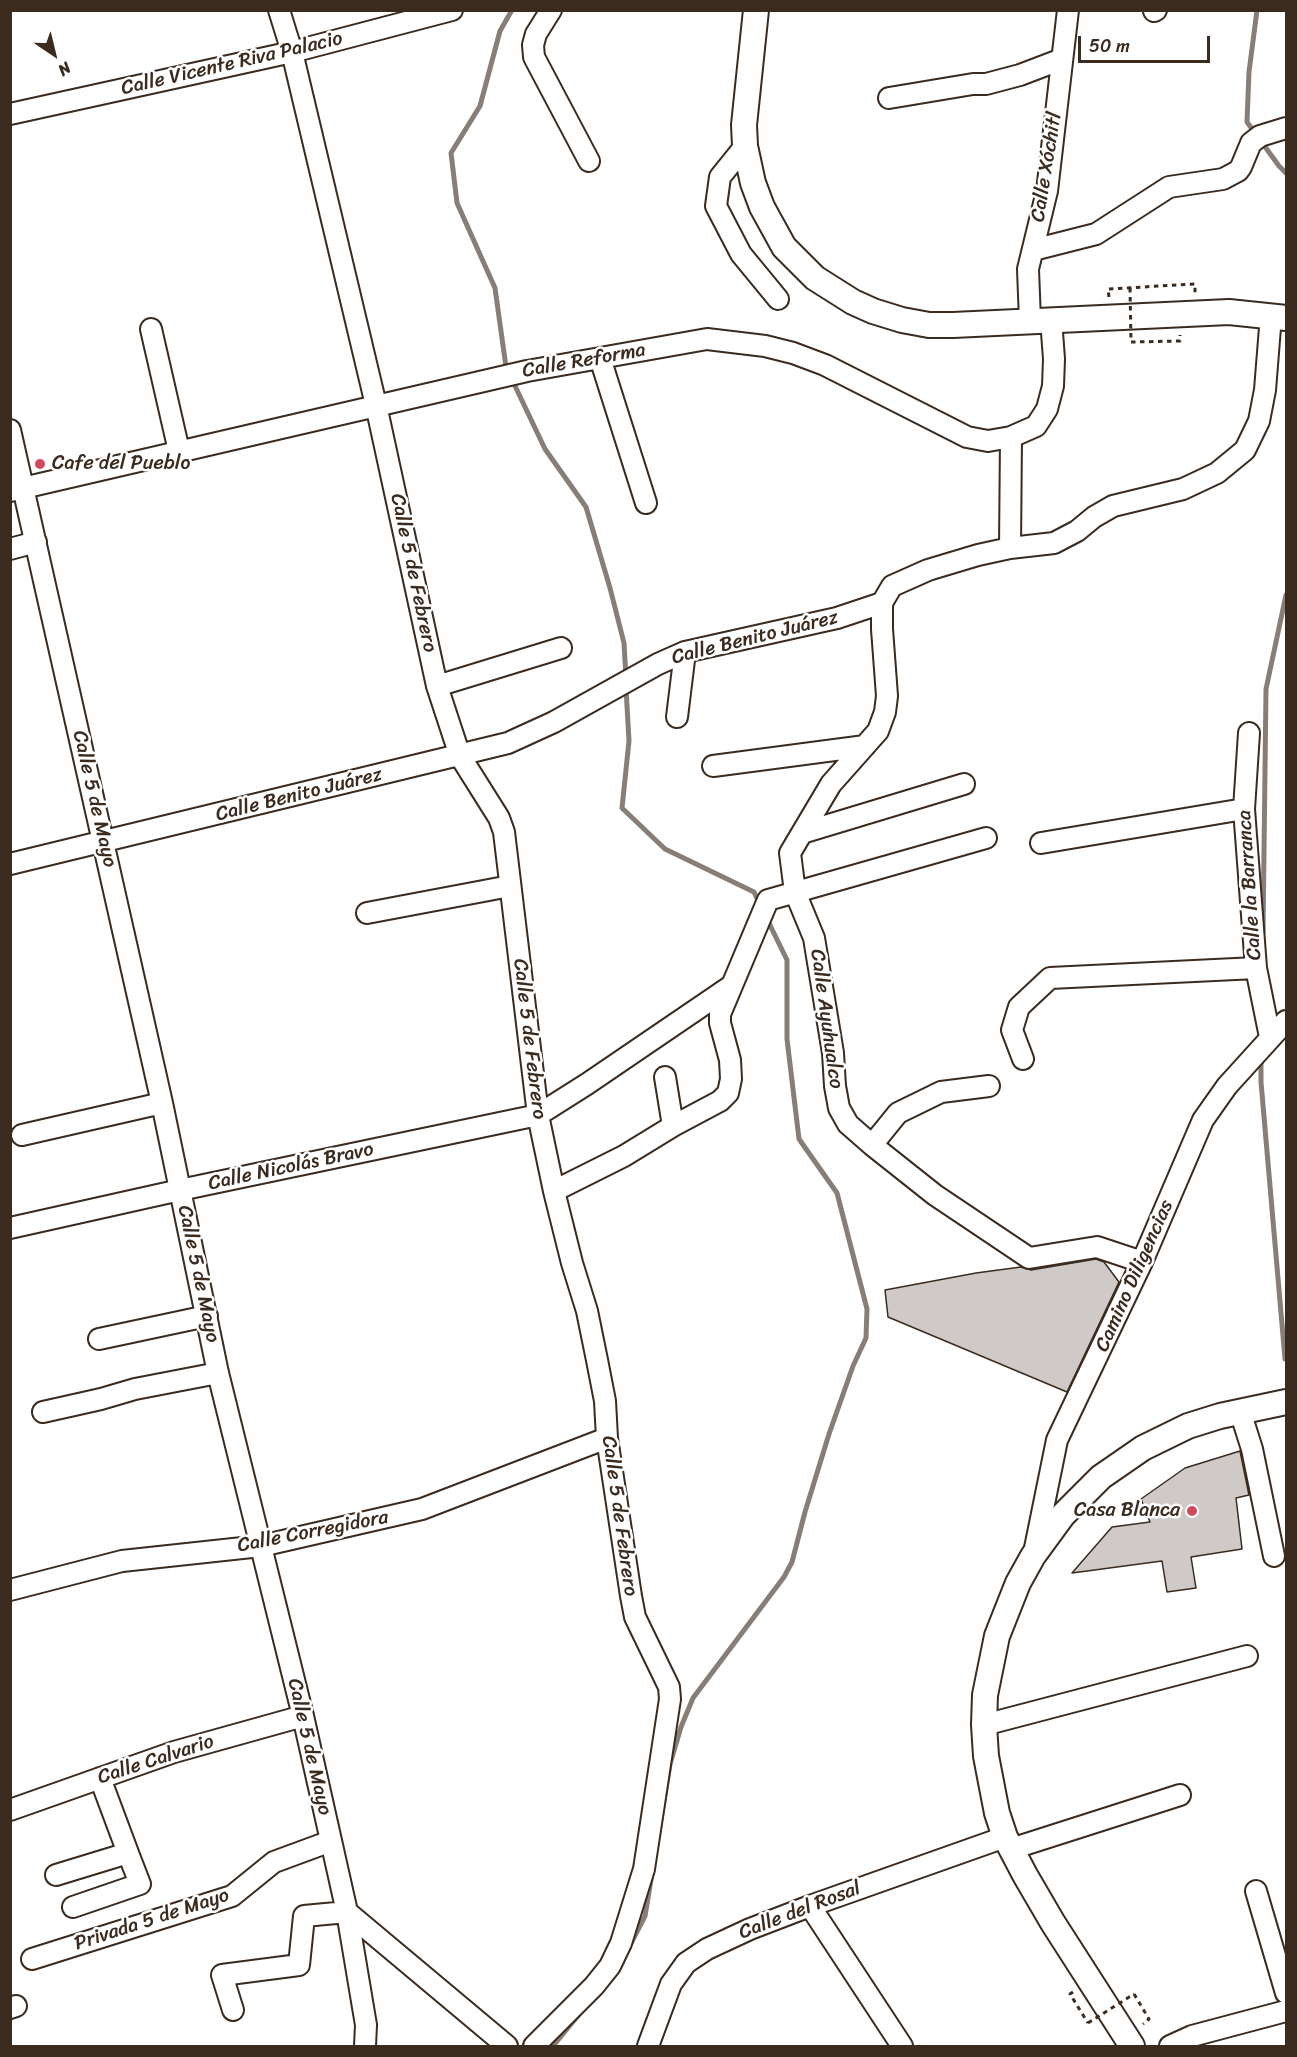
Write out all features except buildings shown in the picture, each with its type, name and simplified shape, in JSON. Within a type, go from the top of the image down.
[{"type":"main road","points":[[756,10],[744,125],[745,146],[753,183],[773,230],[784,247],[814,278],[832,290],[873,311],[929,325],[973,325],[1229,312],[1279,317]]},
{"type":"main road","points":[[1132,2046],[1053,1923],[1008,1843],[991,1789],[984,1725],[985,1695],[998,1636],[1018,1583],[1033,1556],[1047,1535],[1083,1493],[1125,1459],[1167,1435],[1188,1426],[1240,1411],[1287,1402]]},
{"type":"street","name":"Calle 5 de Febrero","points":[[279,10],[292,52],[376,405],[437,686],[460,756],[499,818],[504,832],[538,1115],[554,1191],[587,1311],[605,1401],[607,1438],[633,1606],[669,1687],[670,1699],[644,1869],[621,1943],[610,1966],[594,1986],[534,2046]]},
{"type":"street","name":"Calle Vicente Riva Palacio","points":[[10,114],[292,52],[452,10]]},
{"type":"street","points":[[551,10],[536,34],[533,45],[534,57],[589,161]]},
{"type":"street","name":"Calle Xóchitl","points":[[1040,320],[1028,269],[1047,191],[1066,11]]},
{"type":"street","points":[[889,98],[965,85],[992,83],[1020,75],[1062,58]]},
{"type":"street","points":[[1033,250],[1096,234],[1169,187],[1223,179],[1238,171],[1255,140],[1287,128]]},
{"type":"street","points":[[745,146],[720,177],[716,206],[741,254],[778,299]]},
{"type":"street","name":"Calle Benito Juárez","points":[[10,864],[508,743],[554,722],[613,688],[685,652],[837,618],[882,603],[892,586],[928,570],[1010,548],[1054,543],[1077,531],[1094,517],[1113,506],[1183,489],[1217,473],[1245,450],[1259,421],[1279,317]]},
{"type":"street","name":"Calle Reforma","points":[[17,489],[527,371],[707,339],[765,346],[794,353],[825,365],[967,437],[988,441],[1011,437],[1036,426],[1047,409],[1053,386],[1054,358],[1040,320]]},
{"type":"street","points":[[151,329],[179,451]]},
{"type":"street","points":[[600,358],[646,504]]},
{"type":"street","name":"Calle 5 de Mayo","points":[[10,430],[17,489],[36,542],[162,1103],[218,1373],[303,1716],[347,1912],[366,2025],[365,2046]]},
{"type":"street","points":[[1010,548],[1011,437]]},
{"type":"street","points":[[10,549],[36,542]]},
{"type":"street","name":"Calle Ayuhualco","points":[[882,603],[887,696],[885,712],[878,731],[831,784],[790,853],[795,892],[814,938],[833,1053],[839,1108],[848,1124],[935,1195],[1029,1258],[1097,1247],[1142,1262]]},
{"type":"street","points":[[437,686],[561,648]]},
{"type":"street","points":[[677,717],[685,652]]},
{"type":"street","name":"Calle la Barranca","points":[[1250,733],[1244,808],[1256,970],[1270,1033]]},
{"type":"street","points":[[713,766],[865,746]]},
{"type":"street","points":[[802,833],[964,784]]},
{"type":"street","points":[[1041,843],[1244,808]]},
{"type":"street","points":[[554,1191],[624,1156],[720,1101],[728,1093],[732,1079],[720,1014],[768,900],[986,838]]},
{"type":"street","points":[[367,913],[510,886]]},
{"type":"street","points":[[1023,1059],[1012,1030],[1019,1007],[1050,978],[1256,970]]},
{"type":"street","points":[[538,1115],[731,986]]},
{"type":"street","name":"Camino Diligencias","points":[[1033,1556],[1058,1440],[1142,1262],[1203,1120],[1270,1033],[1287,1021]]},
{"type":"street","points":[[665,1077],[673,1126]]},
{"type":"street","points":[[872,1145],[898,1113],[941,1092],[989,1086]]},
{"type":"street","points":[[22,1135],[162,1103]]},
{"type":"street","name":"Calle Nicolás Bravo","points":[[10,1228],[538,1115]]},
{"type":"street","points":[[99,1339],[207,1316]]},
{"type":"street","points":[[43,1412],[135,1389],[218,1373]]},
{"type":"street","points":[[1240,1411],[1252,1449],[1274,1556]]},
{"type":"street","name":"Calle Corregidora","points":[[10,1590],[122,1561],[261,1546],[423,1509],[607,1438]]},
{"type":"street","points":[[984,1725],[1247,1656]]},
{"type":"street","name":"Calle Calvario","points":[[10,1810],[174,1752],[303,1716]]},
{"type":"street","points":[[73,1907],[140,1884],[100,1778]]},
{"type":"street","name":"Calle del Rosal","points":[[648,2046],[671,1984],[686,1963],[706,1949],[810,1906],[1008,1843],[1180,1796]]},
{"type":"street","name":"Privada 5 de Mayo","points":[[32,1959],[232,1896],[274,1862],[331,1841]]},
{"type":"street","points":[[56,1875],[128,1853]]},
{"type":"street","points":[[1256,1891],[1287,1993]]},
{"type":"street","points":[[810,1906],[902,2046]]},
{"type":"street","points":[[233,2010],[222,1975],[299,1965],[304,1916],[347,1912],[507,2046]]},
{"type":"street","points":[[1170,2046],[1192,2036],[1287,2011]]},
{"type":"path","points":[[1131,342],[1130,288],[1195,284],[1196,314]]},
{"type":"path","points":[[1070,1994],[1088,2024],[1134,1994],[1149,2019]]},
{"type":"waterway","points":[[512,10],[500,31],[480,106],[451,153],[457,203],[495,288],[506,367],[545,449],[586,507],[624,643],[626,678]]},
{"type":"waterway","points":[[1257,10],[1249,72],[1247,122],[1286,173]]},
{"type":"waterway","points":[[1263,933],[1266,689],[1286,595]]},
{"type":"waterway","points":[[626,688],[629,741],[622,808],[665,849],[754,892],[760,905]]},
{"type":"waterway","points":[[624,1957],[645,1916],[670,1764],[681,1727],[693,1698],[784,1577],[792,1562],[829,1434],[853,1366],[866,1338],[867,1309],[837,1193],[799,1139],[787,1039],[787,960],[767,919]]},
{"type":"waterway","points":[[1261,1057],[1261,1082],[1285,1359]]},
{"type":"waterway","points":[[553,2046],[581,2012]]},
{"type":"place","name":"Cafe del Pueblo","points":[[40,464]]},
{"type":"place","name":"Casa Blanca","points":[[1192,1511]]}]
